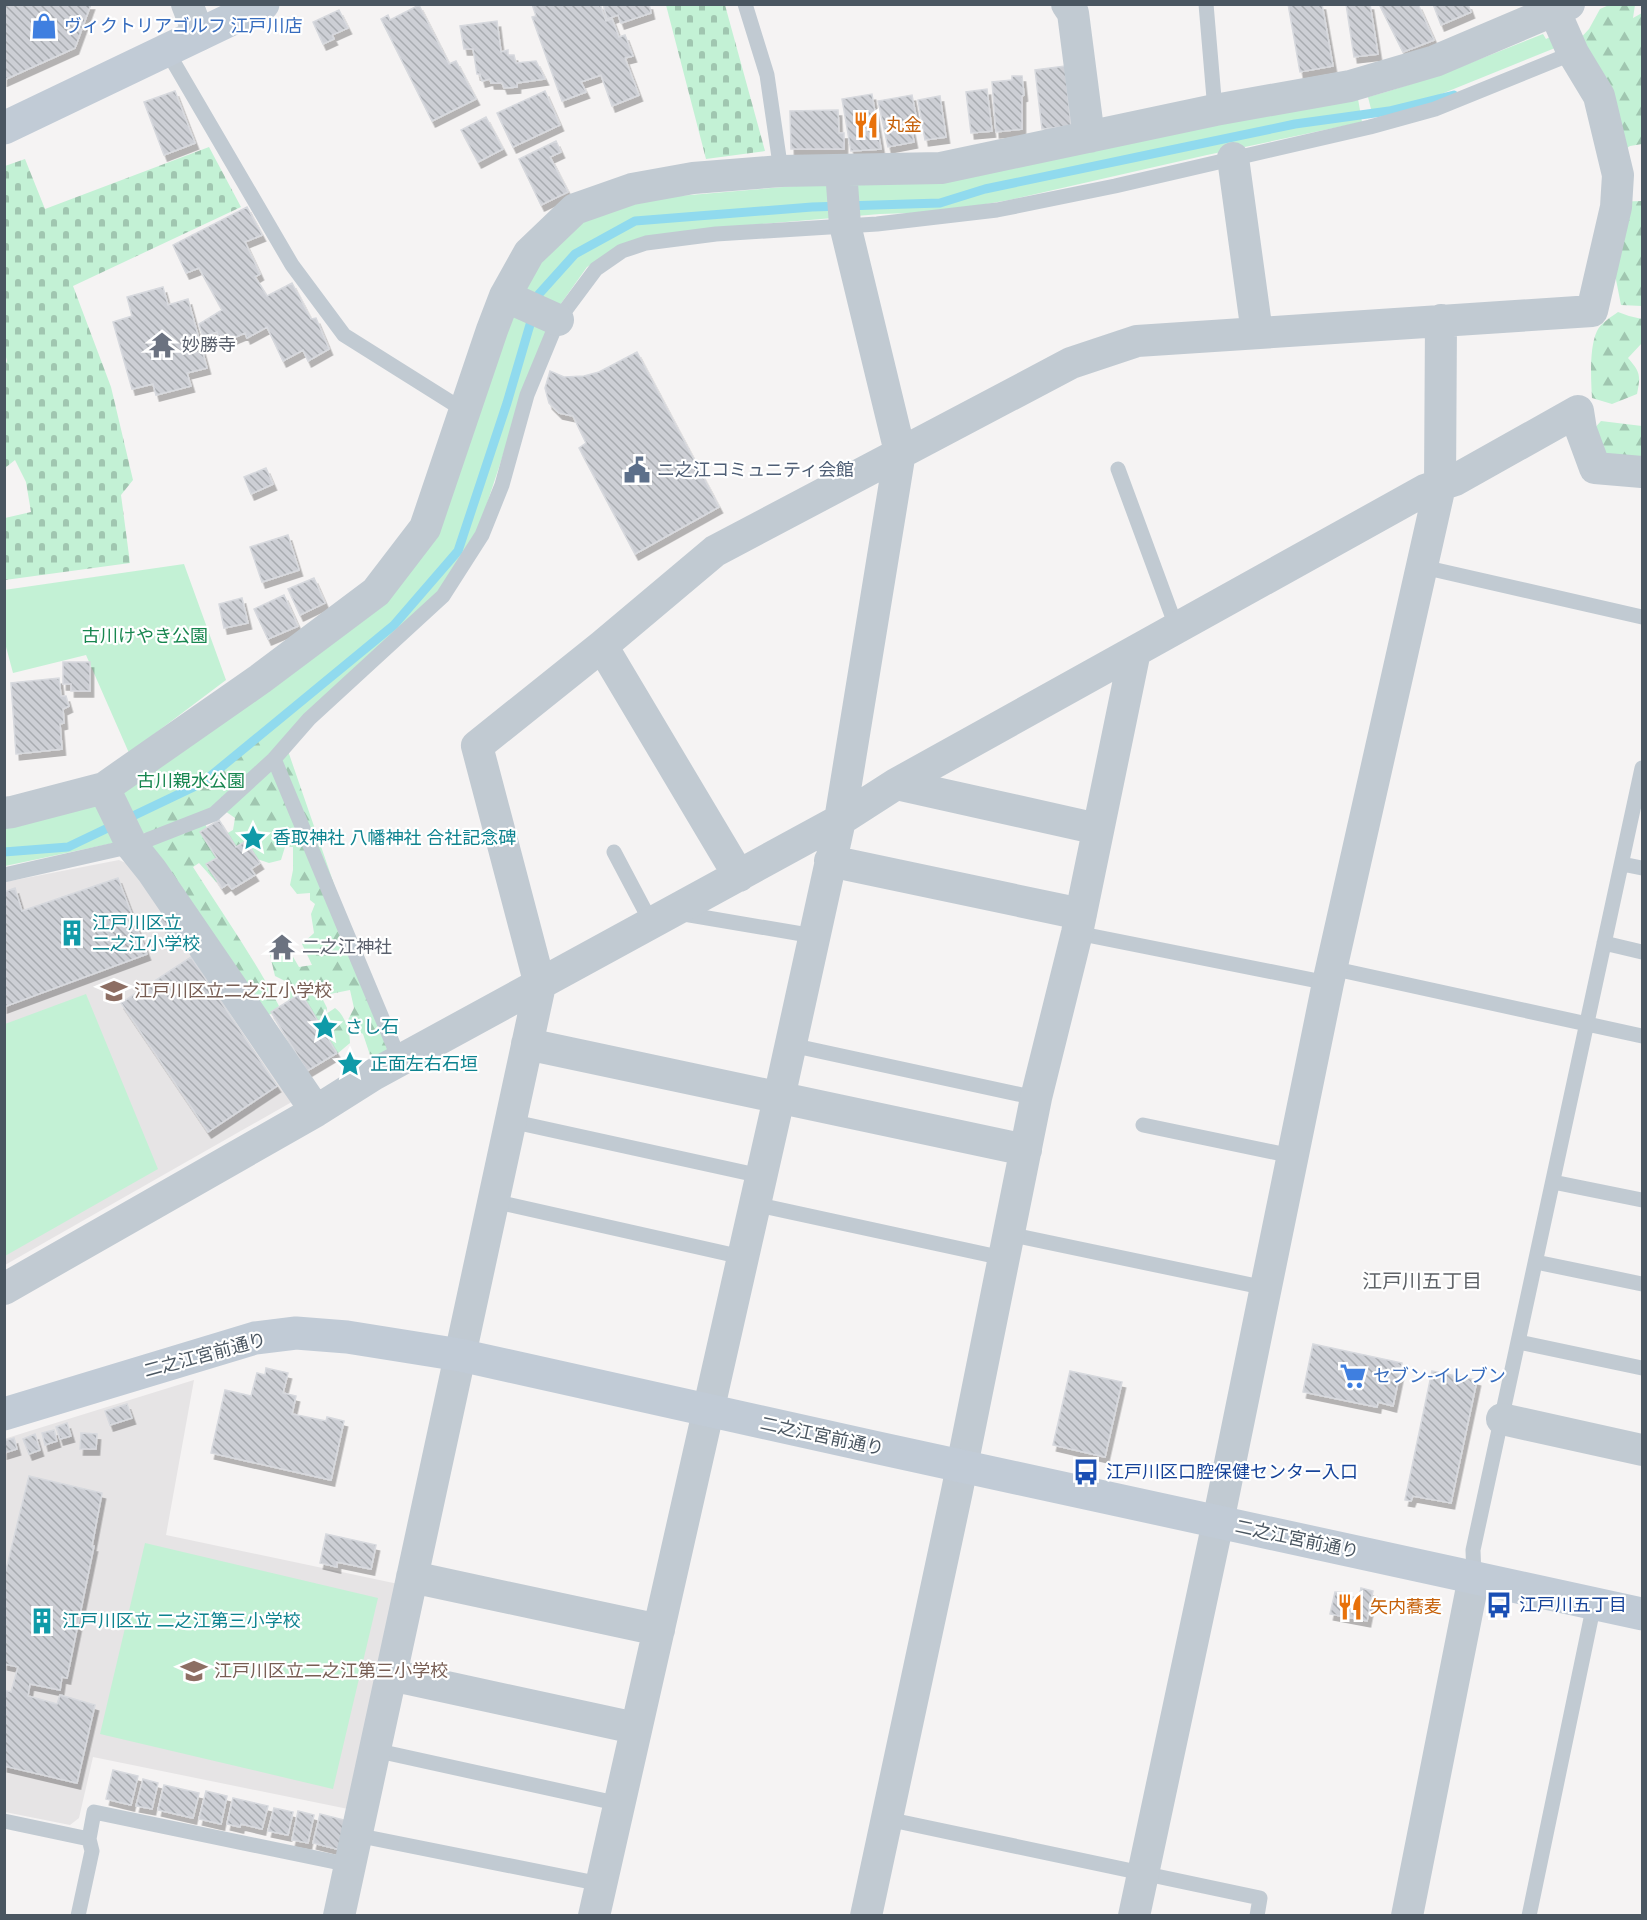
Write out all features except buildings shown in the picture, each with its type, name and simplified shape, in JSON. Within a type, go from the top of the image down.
[{"type":"street","points":[[187,4],[200,35]]},
{"type":"street","points":[[4,128],[263,4]]},
{"type":"street","points":[[1067,4],[1073,13],[1089,137]]},
{"type":"street","points":[[4,813],[108,796],[376,592],[425,528],[505,296],[529,253],[575,209],[632,189],[693,178],[781,171],[941,168],[1215,110],[1350,86],[1435,60],[1562,8],[1573,53],[1599,96],[1618,176],[1616,207],[1592,311],[1137,341],[1071,363],[715,551],[602,646],[477,746],[540,984],[339,1916]]},
{"type":"street","points":[[1233,158],[1257,333]]},
{"type":"street","points":[[594,1916],[840,820],[900,452],[845,225],[841,170]]},
{"type":"street","points":[[505,296],[558,320]]},
{"type":"street","points":[[1134,1916],[1218,1522],[1330,976],[1440,486],[1441,320]]},
{"type":"street","points":[[4,1289],[400,1061],[840,820],[896,784],[1425,490],[1455,480],[1578,411],[1581,430],[1595,468],[1642,472]]},
{"type":"street","points":[[602,646],[739,876]]},
{"type":"street","points":[[866,1916],[962,1466],[1036,1098],[1079,923],[1135,651]]},
{"type":"street","points":[[896,784],[1098,829]]},
{"type":"street","points":[[108,796],[130,843],[152,871],[316,1111]]},
{"type":"street","points":[[830,861],[1079,923]]},
{"type":"street","points":[[527,1044],[1026,1150]]},
{"type":"street","name":"二之江宮前通り","points":[[4,1414],[255,1338],[297,1333],[347,1337],[460,1355],[1642,1614]]},
{"type":"street","points":[[1502,1419],[1642,1450]]},
{"type":"street","points":[[412,1577],[659,1630]]},
{"type":"street","points":[[1407,1916],[1474,1577]]},
{"type":"street","points":[[391,1675],[636,1728]]},
{"type":"lane","points":[[745,4],[767,75],[781,171]]},
{"type":"lane","points":[[1206,4],[1215,110]]},
{"type":"lane","points":[[166,51],[292,264],[344,335],[465,411]]},
{"type":"lane","points":[[4,875],[130,843],[214,814],[274,759],[309,719],[443,596],[482,535],[502,485],[528,395],[558,320],[596,268],[622,251],[646,243],[716,234],[878,224],[997,210],[1115,186],[1370,127],[1435,109],[1573,53]]},
{"type":"lane","points":[[1118,469],[1177,629]]},
{"type":"lane","points":[[1423,567],[1642,617]]},
{"type":"lane","points":[[274,759],[400,1061]]},
{"type":"lane","points":[[1474,1577],[1473,1550],[1642,768]]},
{"type":"lane","points":[[614,852],[663,918],[814,936]]},
{"type":"lane","points":[[1622,864],[1642,868]]},
{"type":"lane","points":[[1079,923],[1330,976],[1642,1036]]},
{"type":"lane","points":[[1604,943],[1642,952]]},
{"type":"lane","points":[[790,1045],[1036,1098]]},
{"type":"lane","points":[[510,1121],[757,1190],[1006,1246],[1266,1288]]},
{"type":"lane","points":[[1143,1125],[1292,1156]]},
{"type":"lane","points":[[1553,1182],[1642,1200]]},
{"type":"lane","points":[[493,1201],[742,1257]]},
{"type":"lane","points":[[1536,1262],[1642,1284]]},
{"type":"lane","points":[[1519,1342],[1642,1368]]},
{"type":"lane","points":[[1529,1916],[1594,1604]]},
{"type":"lane","points":[[374,1750],[620,1804]]},
{"type":"lane","points":[[78,1916],[92,1851],[89,1839],[94,1812],[350,1865]]},
{"type":"lane","points":[[887,1819],[1260,1898],[1257,1916]]},
{"type":"lane","points":[[4,1821],[89,1839]]},
{"type":"lane","points":[[356,1835],[601,1884]]},
{"type":"shaded area","name":"江戸川区立二之江小学校","points":[[119,860],[142,870],[297,1099],[5,1265],[5,882]]},
{"type":"shaded area","name":"江戸川区立二之江第三小学校","points":[[194,1380],[166,1535],[403,1585],[353,1810],[93,1757],[79,1818],[70,1825],[5,1812],[4,1439]]},
{"type":"green space","points":[[666,5],[725,5],[765,151],[706,159]]},
{"type":"green space","points":[[1609,5],[1635,5],[1633,18],[1642,13],[1642,144],[1630,146],[1616,155],[1576,43],[1589,29],[1600,9]]},
{"type":"green space","points":[[1543,34],[1546,39],[1550,37],[1555,48],[1419,103],[1372,113],[1368,97],[1434,76]]},
{"type":"green space","name":"古川親水公園","points":[[1357,93],[1362,122],[1009,200],[941,212],[880,214],[739,226],[617,247],[587,267],[560,305],[525,388],[478,531],[435,596],[210,808],[123,841],[5,866],[5,824],[107,801],[385,599],[476,413],[536,259],[581,217],[655,198],[819,184]]},
{"type":"green space","points":[[209,147],[241,207],[73,286],[111,387],[133,480],[121,495],[130,563],[5,580],[5,518],[31,512],[26,482],[15,460],[5,468],[4,367],[7,361],[4,349],[5,166],[25,159],[45,209]]},
{"type":"green space","points":[[1642,201],[1642,306],[1621,305],[1608,239],[1607,202]]},
{"type":"green space","points":[[1618,312],[1642,319],[1642,343],[1628,358],[1638,374],[1637,394],[1612,404],[1592,398],[1592,355],[1597,331],[1606,320]]},
{"type":"green space","points":[[1601,421],[1642,426],[1642,469],[1604,461],[1592,431]]},
{"type":"green space","name":"古川けやき公園","points":[[184,564],[226,680],[129,753],[86,655],[13,673],[5,643],[4,590]]},
{"type":"green space","points":[[251,727],[287,748],[392,1052],[372,1061],[363,1034],[354,1029],[348,1020],[354,1008],[350,990],[330,994],[323,1000],[327,1008],[326,1014],[335,1008],[342,1015],[348,1029],[350,1043],[337,1054],[292,1014],[287,996],[291,984],[275,976],[270,955],[286,945],[299,967],[312,965],[302,944],[314,933],[311,914],[315,904],[310,900],[310,893],[297,894],[290,885],[293,870],[293,847],[285,847],[281,860],[269,863],[257,859],[249,845],[241,848],[228,847],[226,834],[233,830],[235,818],[225,811],[205,824],[222,854],[213,860],[223,882],[216,882],[199,863],[193,867],[279,1006],[271,1014],[262,1017],[164,884],[145,833],[151,815]]},
{"type":"green space","points":[[86,994],[158,1169],[5,1256],[5,1024]]},
{"type":"green space","points":[[145,1543],[378,1598],[333,1789],[100,1734]]},
{"type":"waterway","points":[[4,852],[68,847],[202,783],[394,625],[458,551],[507,403],[539,294],[575,254],[635,221],[812,207],[940,203],[985,189],[1295,124],[1389,111],[1454,95]]},
{"type":"place","name":"ヴィクトリアゴルフ 江戸川店","points":[[44,26]]},
{"type":"place","name":"丸金","points":[[866,125]]},
{"type":"place","name":"妙勝寺","points":[[162,345]]},
{"type":"place","name":"ニ之江コミュニティ会館","points":[[637,470]]},
{"type":"place","name":"香取神社 八幡神社 合社記念碑","points":[[253,838]]},
{"type":"place","name":"江戸川区立 二之江小学校","points":[[72,933]]},
{"type":"place","name":"二之江神社","points":[[282,947]]},
{"type":"place","name":"江戸川区立二之江小学校","points":[[114,991]]},
{"type":"place","name":"さし石","points":[[325,1027]]},
{"type":"place","name":"正面左右石垣","points":[[350,1064]]},
{"type":"place","name":"セブン-イレブン","points":[[1353,1376]]},
{"type":"place","name":"江戸川区口腔保健センター入口","points":[[1086,1472]]},
{"type":"place","name":"江戸川五丁目","points":[[1499,1605]]},
{"type":"place","name":"矢内蕎麦","points":[[1350,1607]]},
{"type":"place","name":"江戸川区立 二之江第三小学校","points":[[42,1621]]},
{"type":"place","name":"江戸川区立二之江第三小学校","points":[[194,1671]]},
{"type":"district","name":"江戸川五丁目","points":[[1422,1281]]}]
